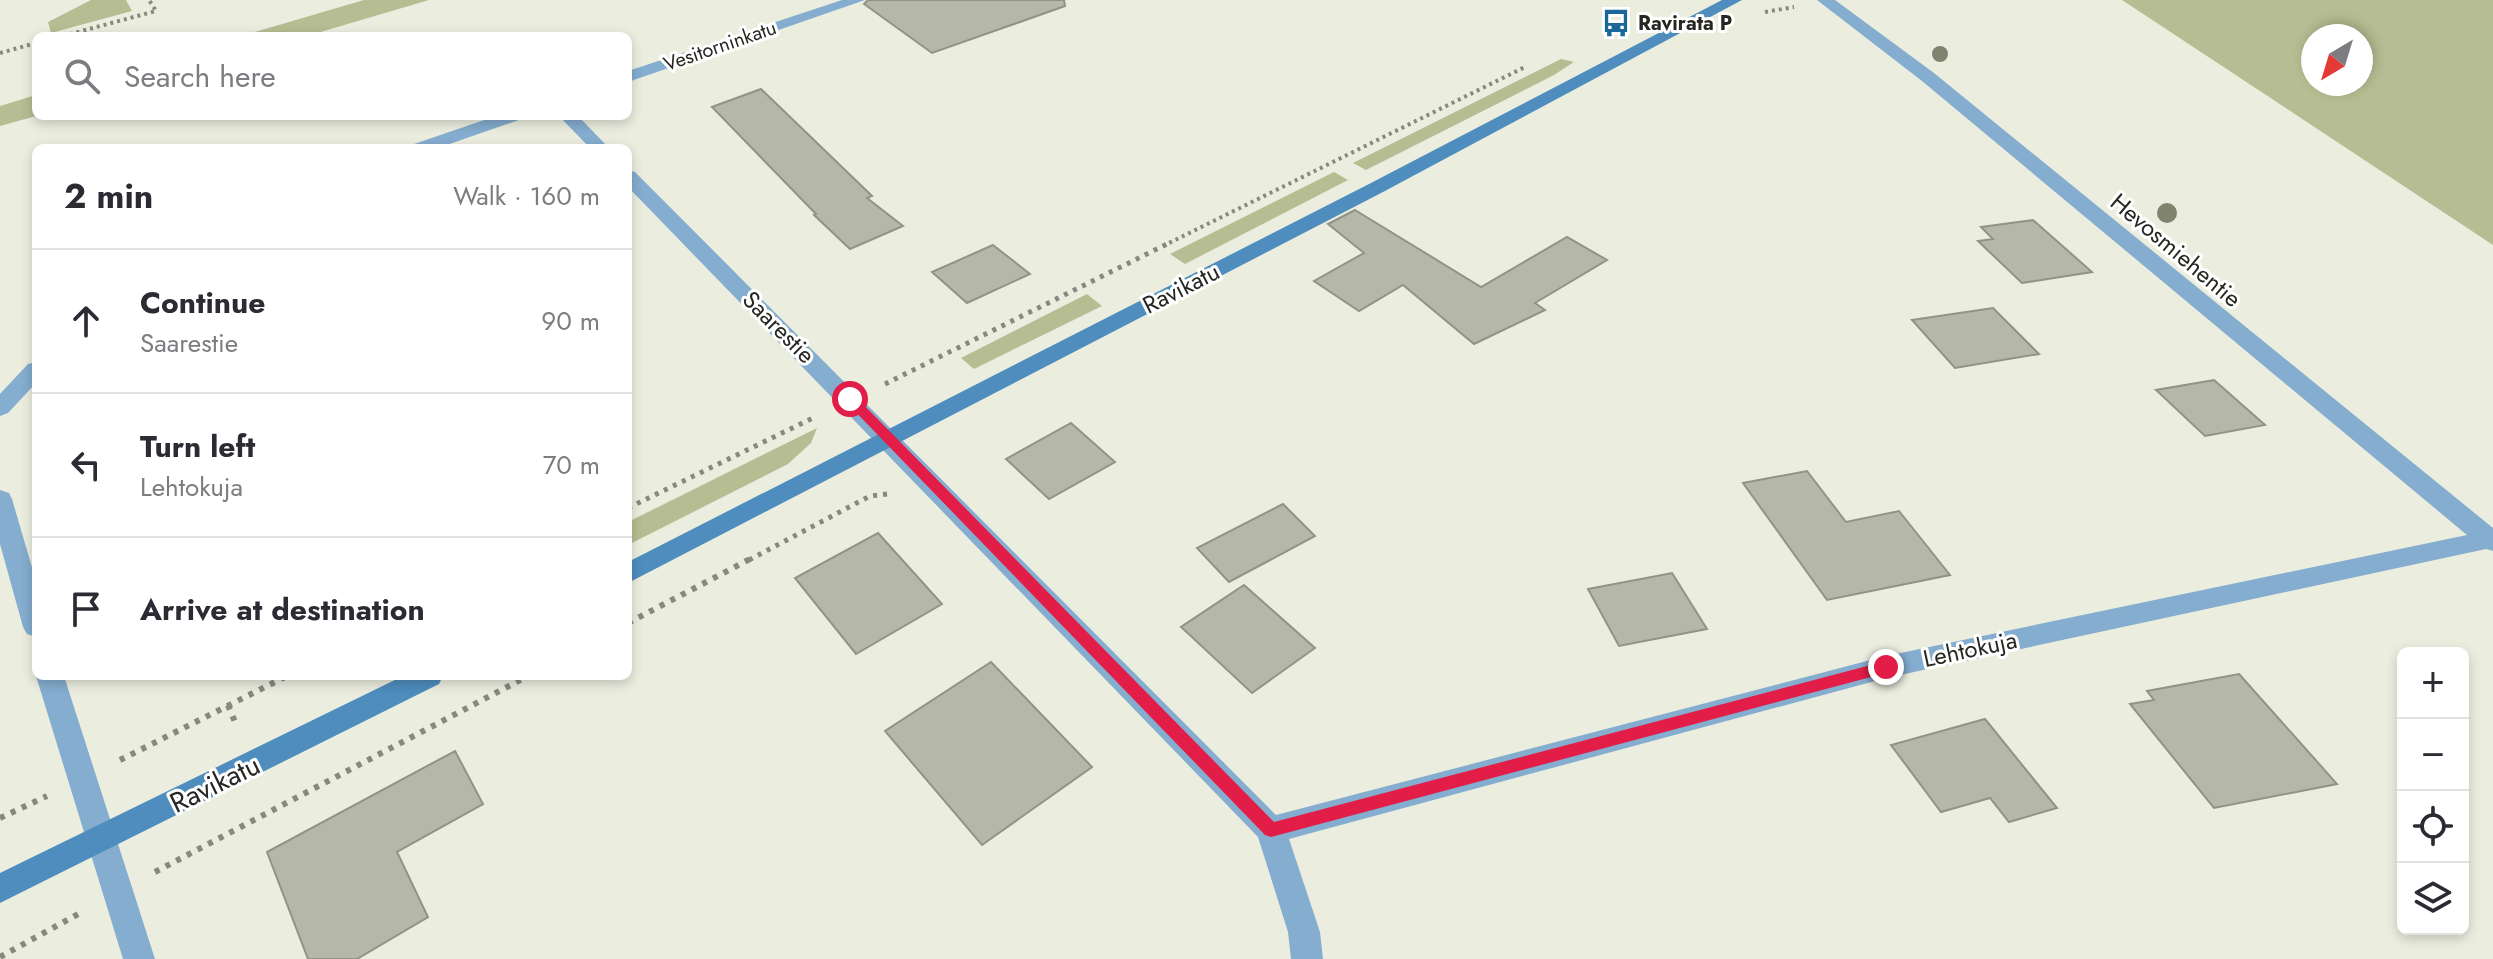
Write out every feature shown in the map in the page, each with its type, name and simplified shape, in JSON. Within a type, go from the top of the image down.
[{"type":"street","name":"Vesitorninkatu","points":[[632,76],[857,0]]},
{"type":"street","name":"Ravikatu","points":[[632,571],[1734,0]]},
{"type":"street","name":"Hevosmiehentie","points":[[1825,0],[1928,77],[2491,540]]},
{"type":"street","points":[[432,144],[501,120]]},
{"type":"street","points":[[572,120],[596,144]]},
{"type":"street","name":"Saarestie","points":[[632,180],[1271,830],[1304,932],[1307,959]]},
{"type":"street","points":[[0,408],[32,373]]},
{"type":"street","points":[[0,499],[32,613]]},
{"type":"street","name":"Lehtokuja","points":[[1271,830],[1886,667],[2491,540]]},
{"type":"street","points":[[51,680],[74,762],[102,839],[139,959]]},
{"type":"street","name":"Ravikatu","points":[[0,889],[421,680]]},
{"type":"path","points":[[78,32],[156,11],[149,0]]},
{"type":"path","points":[[1770,1],[1775,8]]},
{"type":"path","points":[[0,53],[32,44]]},
{"type":"path","points":[[881,385],[1530,65]]},
{"type":"path","points":[[632,506],[822,413]]},
{"type":"path","points":[[128,755],[279,680]]},
{"type":"path","points":[[0,957],[117,892],[520,680]]},
{"type":"path","points":[[228,705],[243,738]]},
{"type":"path","points":[[0,818],[22,808]]},
{"type":"green space","points":[[91,0],[126,0],[132,11],[55,32],[51,32],[48,22]]},
{"type":"green space","points":[[364,0],[429,0],[321,32],[255,32]]},
{"type":"green space","points":[[2122,0],[2493,0],[2493,245]]},
{"type":"green space","points":[[1561,59],[1574,62],[1366,170],[1353,163]]},
{"type":"green space","points":[[32,96],[32,117],[0,126],[0,106]]},
{"type":"green space","points":[[1334,172],[1348,180],[1185,264],[1170,254]]},
{"type":"green space","points":[[1087,294],[1102,306],[974,369],[961,358]]},
{"type":"green space","points":[[817,428],[811,443],[788,464],[632,543],[632,520]]},
{"type":"building","points":[[868,0],[1064,0],[1065,6],[932,53],[864,4]]},
{"type":"building","points":[[761,89],[872,196],[867,198],[903,226],[850,249],[814,215],[712,107]]},
{"type":"building","points":[[1355,210],[1481,287],[1567,237],[1607,260],[1535,303],[1545,310],[1474,344],[1403,285],[1359,311],[1314,281],[1364,253],[1328,224]]},
{"type":"building","points":[[2033,220],[2092,272],[2022,283],[1978,241],[1993,239],[1981,227]]},
{"type":"building","points":[[993,245],[1030,274],[967,303],[932,272]]},
{"type":"building","points":[[1993,308],[2039,354],[1955,368],[1912,320]]},
{"type":"building","points":[[2214,380],[2265,425],[2205,436],[2156,390]]},
{"type":"building","points":[[1071,423],[1115,462],[1049,499],[1006,459]]},
{"type":"building","points":[[1807,471],[1846,522],[1899,511],[1950,575],[1827,600],[1743,483]]},
{"type":"building","points":[[1283,504],[1315,536],[1229,582],[1197,548]]},
{"type":"building","points":[[878,533],[942,604],[856,654],[795,578]]},
{"type":"building","points":[[1672,573],[1707,629],[1619,646],[1588,589]]},
{"type":"building","points":[[1244,585],[1315,648],[1252,693],[1181,627]]},
{"type":"building","points":[[991,662],[1092,767],[982,845],[885,731]]},
{"type":"building","points":[[2239,674],[2337,784],[2214,808],[2130,704],[2154,700],[2147,691]]},
{"type":"building","points":[[1985,719],[2057,808],[2009,822],[1990,798],[1941,812],[1891,745]]},
{"type":"building","points":[[455,751],[483,804],[397,852],[428,917],[357,959],[308,959],[267,852]]},
{"type":"place","name":"Ravirata P","points":[[1616,23]]},
{"type":"route","points":[[850,399],[1271,830],[1886,667]]}]
